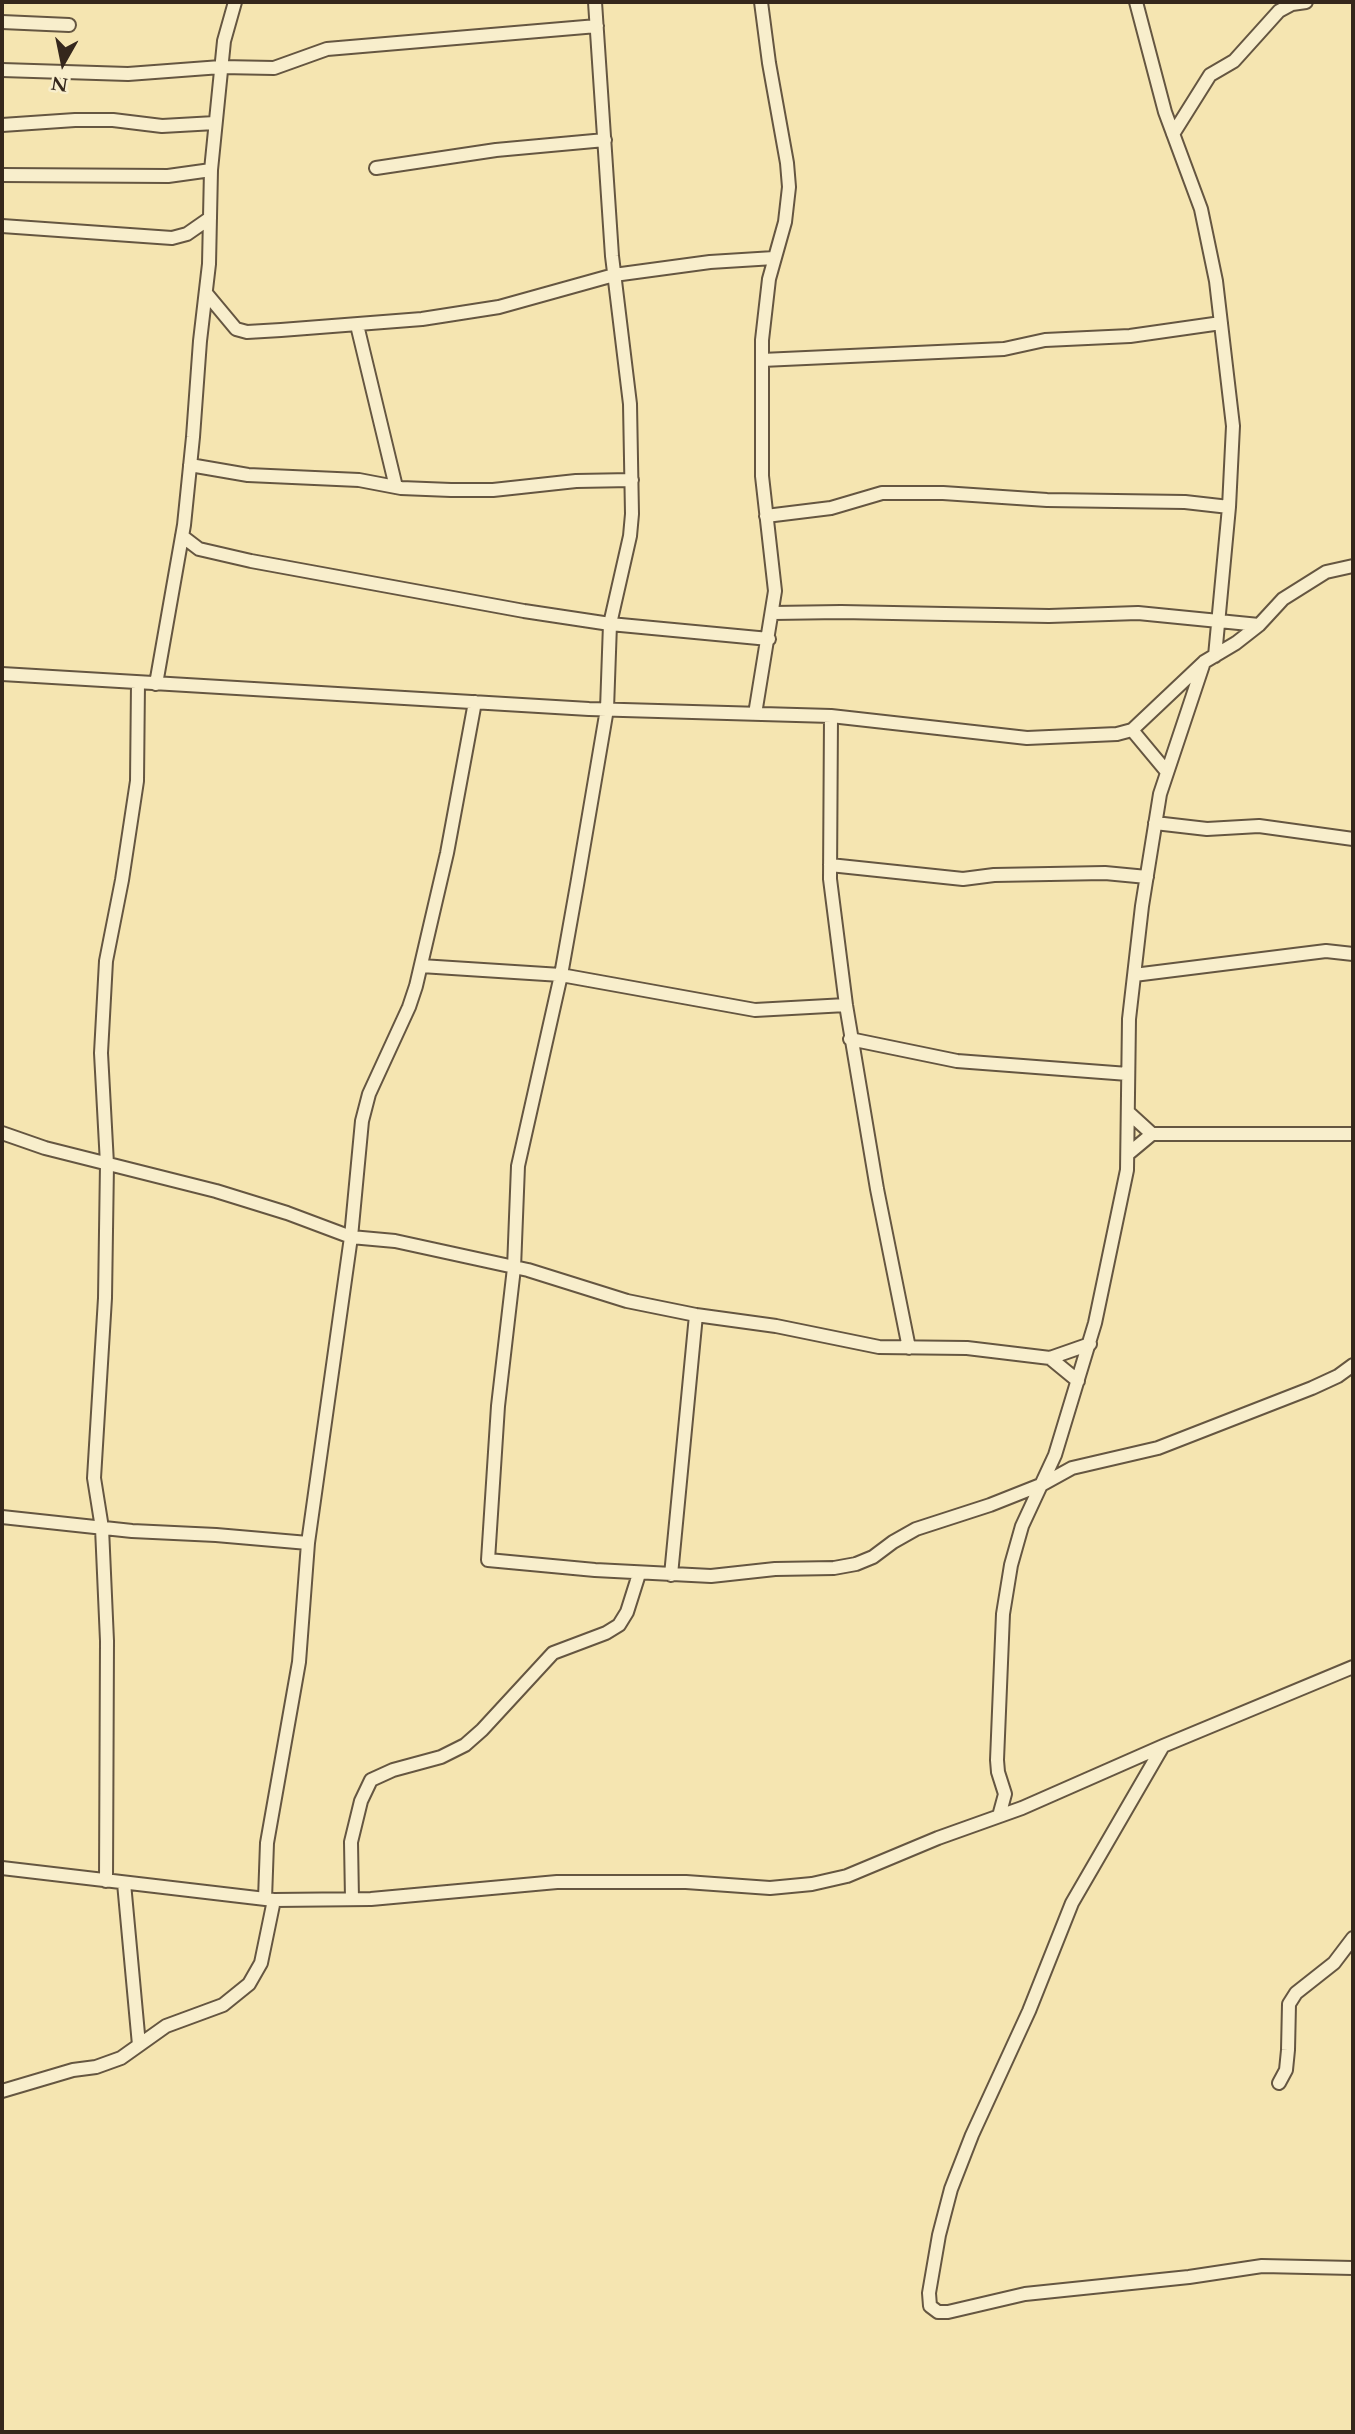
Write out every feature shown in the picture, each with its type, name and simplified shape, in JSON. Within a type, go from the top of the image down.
[{"type":"street","points":[[156,684],[190,465],[209,264],[215,124],[224,41],[235,2]]},
{"type":"street","points":[[595,2],[614,275],[630,404],[632,480],[629,536],[610,624],[607,709],[561,975],[518,1166],[514,1268],[498,1406],[488,1560],[671,1575],[741,1575],[775,1569],[834,1568],[856,1564],[916,1529],[990,1505],[1043,1484],[1072,1468],[1158,1448],[1312,1388],[1338,1376],[1353,1365]]},
{"type":"street","points":[[755,714],[775,591],[762,477],[762,360],[766,296],[785,222],[789,187],[788,163],[769,63],[761,2]]},
{"type":"street","points":[[1022,1808],[1005,1794],[998,1772],[1003,1614],[1022,1526],[1055,1455],[1090,1344],[1127,1170],[1129,1019],[1147,877],[1160,794],[1209,659],[1217,620],[1229,507],[1233,426],[1208,235],[1165,112],[1136,2]]},
{"type":"street","points":[[1173,134],[1210,75],[1234,61],[1279,11],[1292,4],[1306,2]]},
{"type":"street","points":[[2,22],[69,25]]},
{"type":"street","points":[[2,70],[128,74],[221,67],[274,68],[327,49],[597,26]]},
{"type":"street","points":[[2,125],[75,120],[113,120],[162,126],[215,124]]},
{"type":"street","points":[[376,168],[496,150],[605,140]]},
{"type":"street","points":[[2,175],[168,176],[211,170]]},
{"type":"street","points":[[2,226],[172,238],[187,234],[210,218]]},
{"type":"street","points":[[206,293],[236,329],[241,331],[357,325],[422,319],[499,307],[614,275],[710,262],[774,258]]},
{"type":"street","points":[[762,360],[1004,349],[1045,340],[1130,337],[1221,323]]},
{"type":"street","points":[[357,325],[396,487]]},
{"type":"street","points":[[190,465],[248,474],[359,480],[396,487],[481,491],[576,481],[632,480]]},
{"type":"street","points":[[766,516],[831,508],[882,493],[1185,502],[1229,507]]},
{"type":"street","points":[[181,536],[199,549],[463,600],[610,624],[769,639]]},
{"type":"street","points":[[176,559],[199,549]]},
{"type":"street","points":[[2,674],[607,709],[831,716],[1027,738],[1117,734],[1132,730],[1209,659],[1229,649],[1259,625],[1283,599],[1326,572],[1352,570]]},
{"type":"street","points":[[773,613],[1138,614],[1259,625]]},
{"type":"street","points":[[106,1881],[107,1642],[102,1528],[93,1478],[105,1298],[107,1164],[101,1053],[106,961],[137,781],[138,683]]},
{"type":"street","points":[[2,2091],[73,2070],[96,2067],[121,2057],[166,2026],[223,2005],[249,1984],[261,1963],[269,1900],[267,1843],[299,1662],[308,1543],[351,1237],[362,1121],[369,1094],[409,1007],[421,966],[447,853],[475,702]]},
{"type":"street","points":[[831,716],[830,865],[850,1039],[909,1348]]},
{"type":"street","points":[[1132,730],[1167,772]]},
{"type":"street","points":[[1156,823],[1207,829],[1259,826],[1353,839]]},
{"type":"street","points":[[830,865],[954,878],[1105,873],[1147,877]]},
{"type":"street","points":[[1134,975],[1279,955],[1326,951],[1353,954]]},
{"type":"street","points":[[421,966],[561,975],[755,1010],[846,1005]]},
{"type":"street","points":[[850,1039],[957,1061],[1128,1074]]},
{"type":"street","points":[[1129,1113],[1152,1134]]},
{"type":"street","points":[[2,1133],[44,1148],[216,1191],[351,1237],[395,1241],[514,1268],[627,1301],[696,1315],[776,1326],[857,1345],[967,1348],[1050,1358],[1090,1344]]},
{"type":"street","points":[[1128,1154],[1152,1134],[1353,1134]]},
{"type":"street","points":[[671,1575],[696,1315]]},
{"type":"street","points":[[1050,1358],[1078,1381]]},
{"type":"street","points":[[2,1517],[102,1528],[308,1543]]},
{"type":"street","points":[[352,1899],[351,1842],[361,1801],[371,1780],[465,1745],[553,1653],[606,1633],[619,1625],[627,1612],[639,1574]]},
{"type":"street","points":[[2,1868],[269,1900],[371,1899],[557,1882],[686,1882],[770,1888],[812,1884],[847,1876],[1022,1808],[1353,1667]]},
{"type":"street","points":[[1164,1746],[1072,1903],[1028,2011],[972,2135],[951,2189],[939,2235],[929,2293],[930,2306],[938,2312],[948,2312],[1025,2294],[1189,2277],[1262,2266],[1353,2268]]},
{"type":"street","points":[[999,1816],[1005,1794]]},
{"type":"street","points":[[124,1883],[139,2045]]},
{"type":"street","points":[[1279,2083],[1286,2070],[1289,2004],[1296,1993],[1334,1963],[1353,1938]]}]
